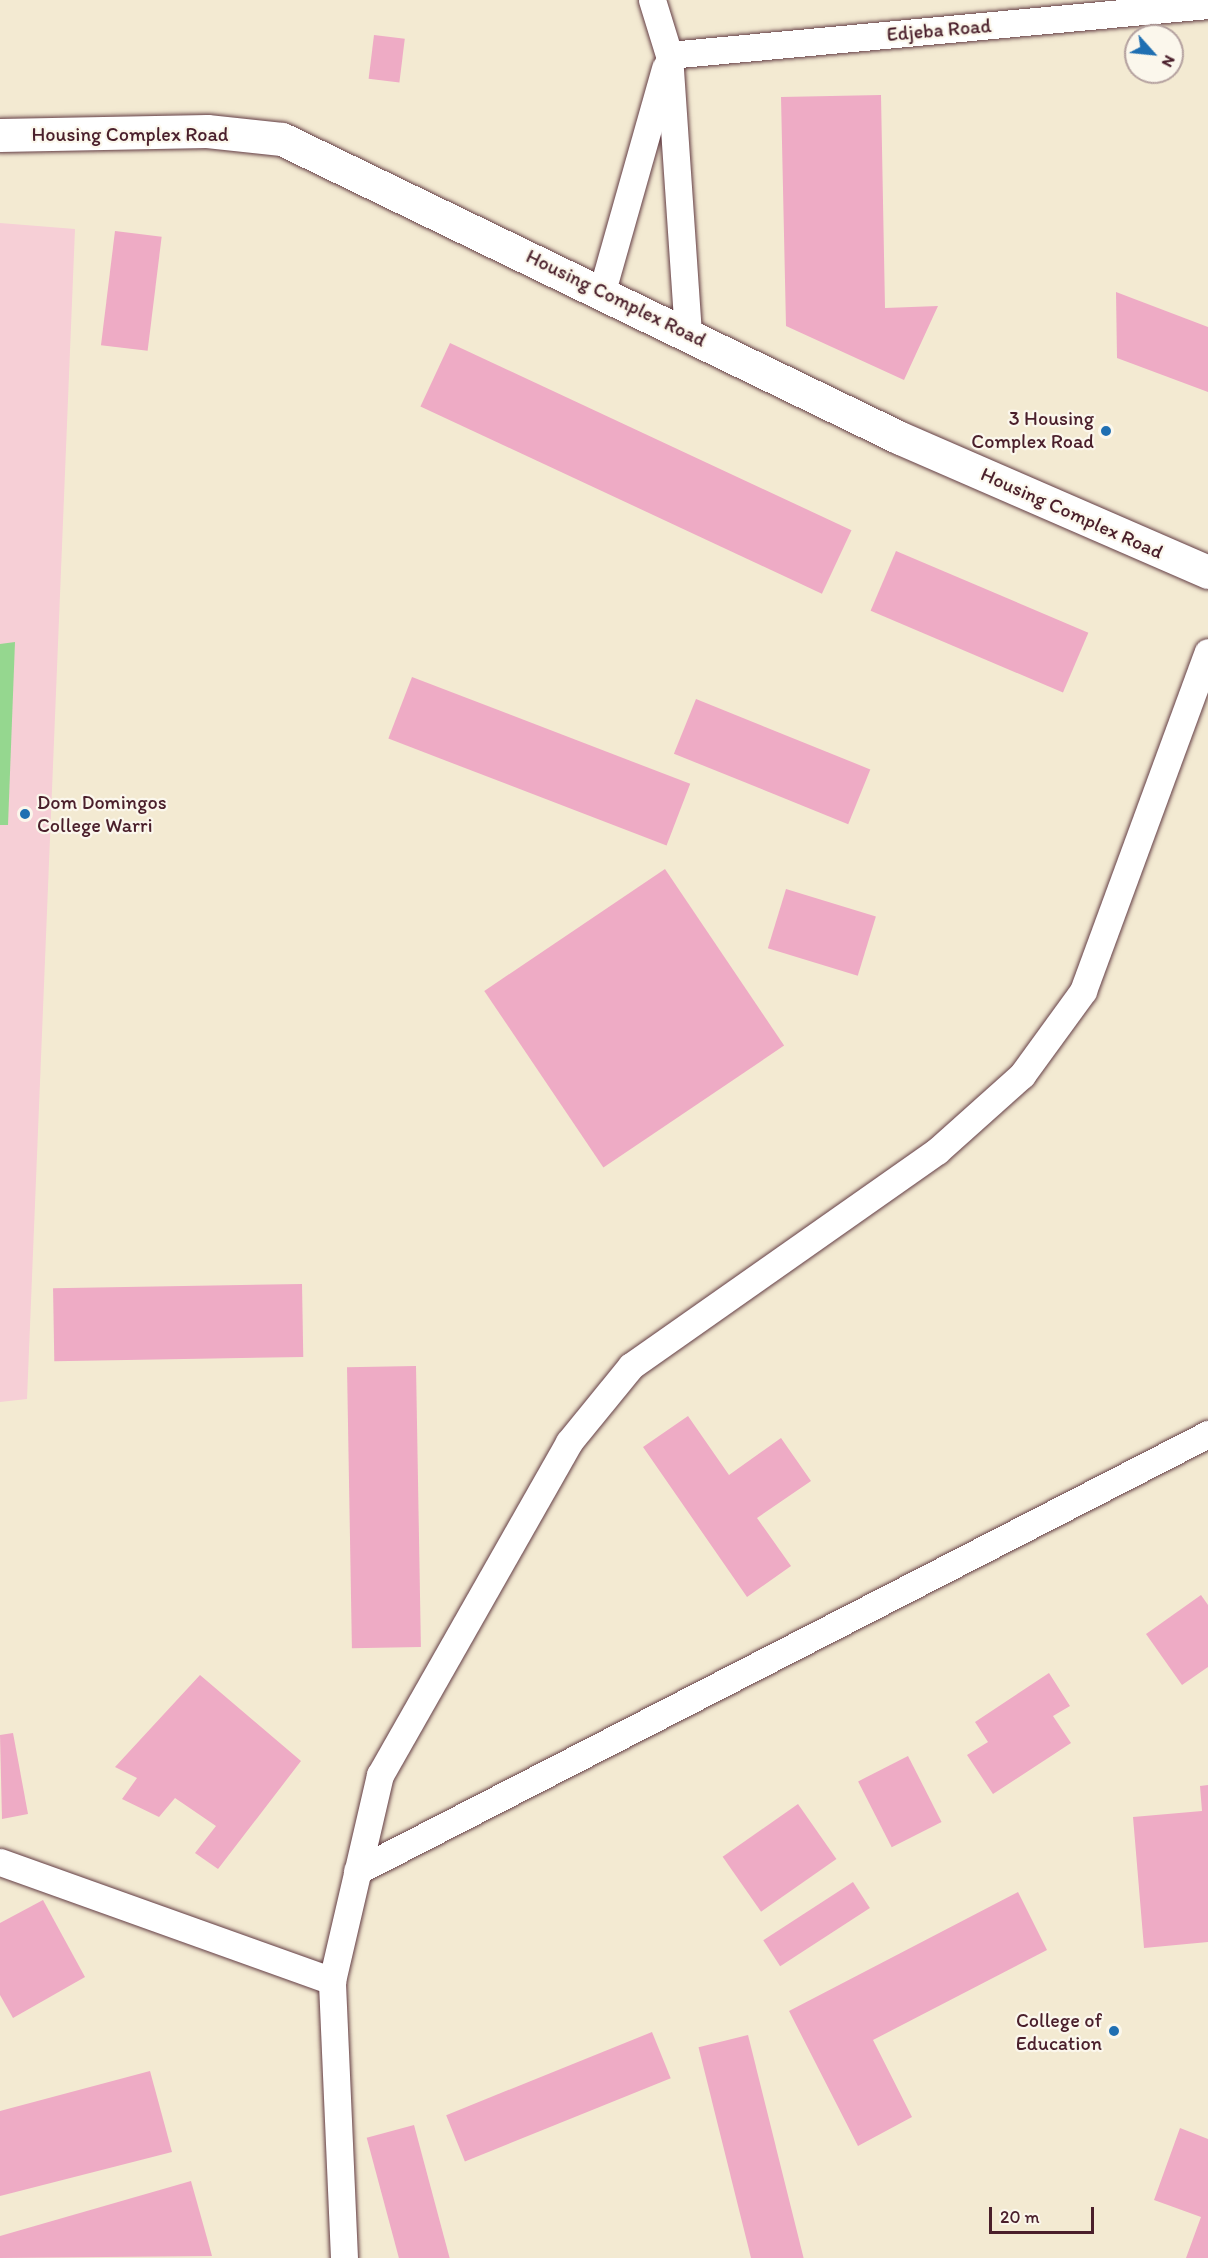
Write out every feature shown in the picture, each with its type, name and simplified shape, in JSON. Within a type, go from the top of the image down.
[{"type":"street","points":[[652,0],[669,55],[688,332]]},
{"type":"street","name":"Edjeba Road","points":[[669,55],[1208,5]]},
{"type":"street","points":[[602,291],[669,55]]},
{"type":"street","name":"Housing Complex Road","points":[[0,135],[207,131],[282,140],[688,332],[900,438],[1208,572]]},
{"type":"street","points":[[344,2258],[332,1982],[380,1775],[569,1442],[631,1366],[937,1151],[1022,1075],[1083,991],[1208,652]]},
{"type":"street","points":[[357,1871],[1208,1434]]},
{"type":"street","points":[[0,1862],[332,1982]]},
{"type":"shaded area","name":"Dom Domingos College Warri","points":[[0,223],[75,229],[27,1399],[0,1402]]},
{"type":"green space","points":[[15,642],[8,825],[0,825],[0,644]]},
{"type":"building","points":[[374,35],[405,39],[399,82],[369,79]]},
{"type":"building","points":[[881,95],[885,308],[938,306],[904,380],[786,326],[781,97]]},
{"type":"building","points":[[115,231],[162,237],[148,351],[101,345]]},
{"type":"building","points":[[1116,292],[1208,327],[1208,392],[1117,358]]},
{"type":"building","points":[[450,343],[851,530],[822,594],[420,406]]},
{"type":"building","points":[[896,551],[1088,633],[1063,692],[871,611]]},
{"type":"building","points":[[412,677],[690,784],[667,845],[388,739]]},
{"type":"building","points":[[696,699],[870,769],[848,824],[674,754]]},
{"type":"building","points":[[665,869],[784,1046],[603,1167],[484,991]]},
{"type":"building","points":[[786,889],[876,916],[858,976],[768,948]]},
{"type":"building","points":[[302,1284],[303,1357],[54,1361],[53,1288]]},
{"type":"building","points":[[416,1366],[421,1647],[352,1648],[347,1367]]},
{"type":"building","points":[[688,1416],[729,1475],[781,1438],[811,1481],[757,1518],[791,1566],[747,1597],[643,1447]]},
{"type":"building","points":[[1201,1595],[1208,1605],[1208,1667],[1182,1685],[1146,1634]]},
{"type":"building","points":[[1049,1673],[1070,1706],[1053,1716],[1071,1743],[993,1794],[967,1755],[988,1742],[975,1722]]},
{"type":"building","points":[[200,1675],[301,1761],[218,1869],[195,1853],[216,1826],[175,1798],[159,1817],[122,1799],[137,1778],[115,1767]]},
{"type":"building","points":[[13,1733],[28,1814],[2,1819],[0,1735]]},
{"type":"building","points":[[908,1756],[942,1822],[892,1847],[858,1781]]},
{"type":"building","points":[[1208,1785],[1208,1942],[1144,1948],[1133,1817],[1202,1811],[1200,1786]]},
{"type":"building","points":[[798,1804],[836,1859],[761,1912],[723,1857]]},
{"type":"building","points":[[853,1882],[870,1908],[780,1966],[763,1940]]},
{"type":"building","points":[[1018,1892],[1047,1950],[873,2040],[912,2117],[858,2146],[789,2011]]},
{"type":"building","points":[[43,1900],[85,1977],[13,2018],[0,1995],[0,1923]]},
{"type":"building","points":[[652,2032],[671,2078],[465,2162],[446,2115]]},
{"type":"building","points":[[748,2035],[804,2258],[751,2258],[699,2047]]},
{"type":"building","points":[[150,2071],[172,2152],[0,2196],[0,2111]]},
{"type":"building","points":[[414,2125],[450,2258],[399,2258],[367,2138]]},
{"type":"building","points":[[1180,2128],[1208,2139],[1208,2258],[1186,2258],[1201,2217],[1154,2200]]},
{"type":"building","points":[[191,2181],[212,2256],[0,2258],[0,2236]]},
{"type":"place","name":"3 Housing Complex Road","points":[[1106,431]]},
{"type":"place","name":"Dom Domingos College Warri","points":[[25,814]]},
{"type":"place","name":"College of Education","points":[[1114,2031]]}]
